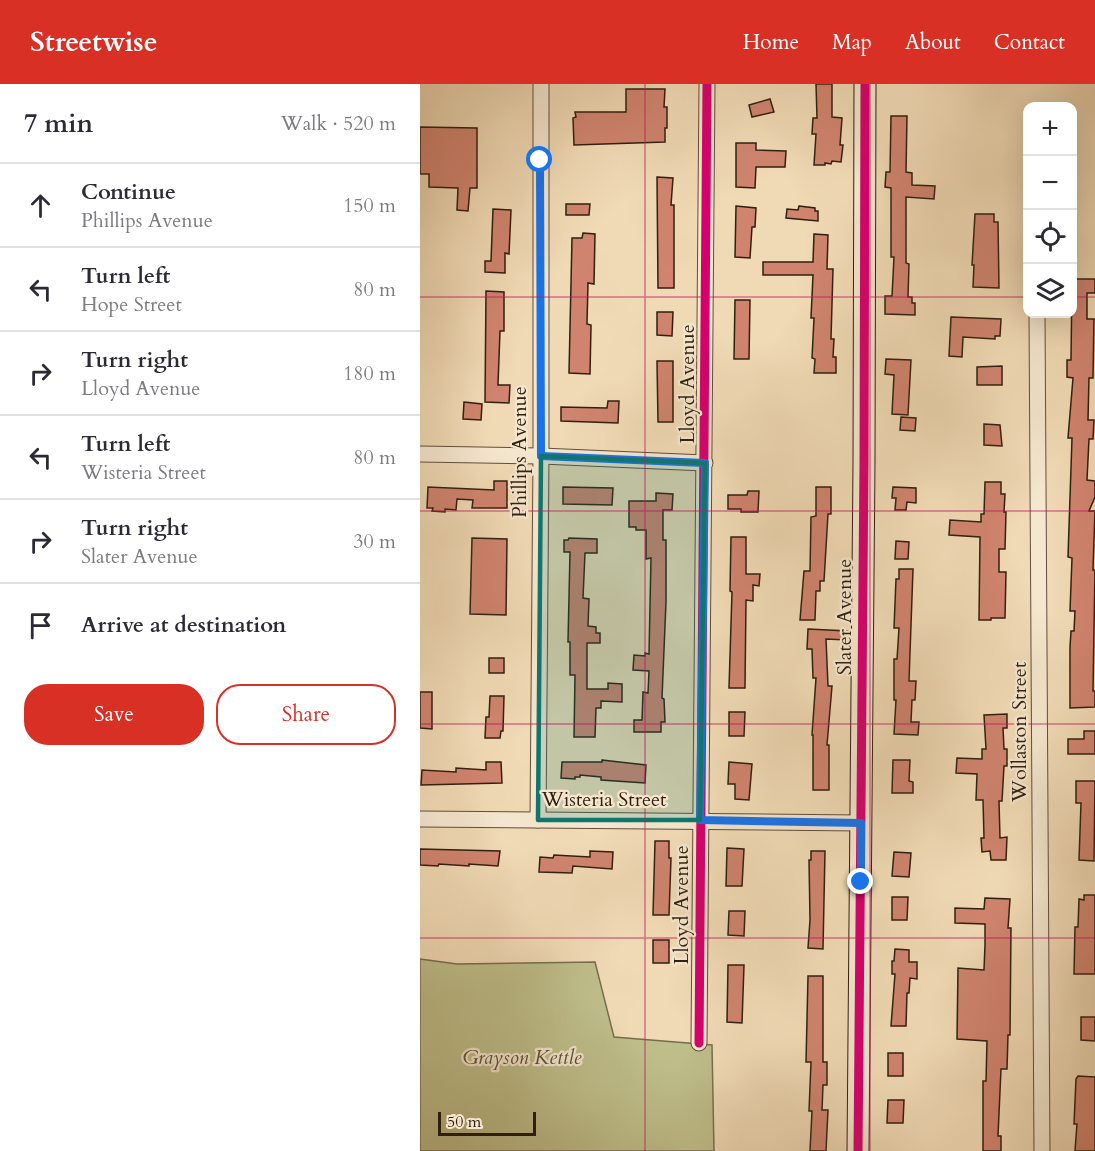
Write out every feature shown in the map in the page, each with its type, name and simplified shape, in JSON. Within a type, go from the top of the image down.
[{"type":"street","name":"Phillips Avenue","points":[[538,820],[541,456],[540,84]]},
{"type":"street","name":"Lloyd Avenue","points":[[699,1043],[707,84]]},
{"type":"street","name":"Slater Avenue","points":[[858,1151],[865,84]]},
{"type":"street","name":"Wollaston Street","points":[[1037,318],[1042,1151]]},
{"type":"street","points":[[420,454],[541,456],[705,463]]},
{"type":"street","name":"Wisteria Street","points":[[420,819],[861,823]]},
{"type":"highlighted area","points":[[541,456],[705,463],[700,820],[538,820]]},
{"type":"green space","name":"Grayson Kettle","points":[[420,959],[457,964],[595,962],[614,1037],[712,1045],[714,1151],[420,1151]]},
{"type":"building","points":[[816,84],[832,84],[832,117],[842,118],[841,162],[832,161],[831,164],[814,165],[816,134],[812,134],[813,118],[817,118]]},
{"type":"building","points":[[626,89],[665,89],[664,107],[667,107],[667,128],[665,128],[665,142],[574,145],[573,118],[576,117],[575,112],[626,112]]},
{"type":"building","points":[[770,99],[774,112],[752,117],[749,105]]},
{"type":"building","points":[[891,116],[907,116],[906,172],[912,173],[912,185],[935,186],[934,199],[906,197],[908,297],[912,297],[912,303],[915,303],[915,315],[885,314],[885,296],[892,296],[894,257],[891,257],[891,188],[885,187],[886,172],[890,172]]},
{"type":"building","points":[[420,127],[477,128],[477,188],[470,188],[468,211],[457,210],[458,188],[429,187],[429,174],[420,174]]},
{"type":"building","points":[[736,143],[756,143],[756,150],[786,151],[785,167],[756,167],[755,188],[736,187]]},
{"type":"building","points":[[657,177],[673,178],[671,205],[674,205],[674,288],[658,288]]},
{"type":"building","points":[[566,204],[590,204],[589,215],[566,215]]},
{"type":"building","points":[[736,206],[756,208],[750,258],[735,257]]},
{"type":"building","points":[[799,206],[815,208],[815,211],[818,211],[818,221],[786,218],[787,209],[798,210]]},
{"type":"building","points":[[493,209],[511,210],[509,254],[505,253],[505,273],[485,272],[485,261],[491,261]]},
{"type":"building","points":[[975,214],[994,214],[994,222],[998,222],[999,288],[973,287]]},
{"type":"building","points":[[583,233],[595,234],[594,284],[588,283],[587,324],[591,325],[590,374],[569,373],[572,238],[582,238]]},
{"type":"building","points":[[814,234],[828,235],[827,269],[833,269],[831,339],[834,339],[833,357],[836,357],[836,373],[814,373],[815,359],[812,358],[814,318],[811,318],[813,275],[763,275],[763,262],[813,262]]},
{"type":"building","points":[[1077,279],[1095,279],[1095,293],[1087,293],[1087,319],[1094,319],[1093,378],[1089,378],[1088,420],[1094,420],[1093,439],[1089,439],[1087,480],[1095,481],[1095,497],[1089,511],[1095,511],[1093,691],[1095,691],[1095,707],[1070,708],[1070,647],[1075,611],[1070,611],[1072,558],[1068,557],[1072,438],[1068,438],[1073,378],[1067,377],[1067,360],[1071,360],[1072,318],[1077,318]]},
{"type":"building","points":[[486,291],[504,292],[504,331],[500,331],[498,385],[510,385],[509,403],[485,402]]},
{"type":"building","points":[[735,300],[750,300],[749,359],[734,359]]},
{"type":"building","points":[[657,312],[673,312],[672,336],[657,335]]},
{"type":"building","points":[[951,317],[1001,319],[1000,336],[995,336],[995,339],[963,337],[962,357],[949,356]]},
{"type":"building","points":[[886,359],[911,360],[908,415],[892,414],[894,375],[885,374]]},
{"type":"building","points":[[657,361],[673,361],[673,422],[658,422]]},
{"type":"building","points":[[1002,366],[1002,385],[977,385],[977,367]]},
{"type":"building","points":[[608,401],[619,401],[618,423],[561,421],[561,407],[607,408]]},
{"type":"building","points":[[464,402],[482,404],[481,420],[463,419]]},
{"type":"building","points":[[901,417],[916,418],[915,431],[900,430]]},
{"type":"building","points":[[984,424],[1000,425],[1002,446],[984,445]]},
{"type":"building","points":[[494,481],[507,481],[507,508],[472,508],[473,500],[457,499],[456,510],[445,509],[445,512],[432,511],[433,508],[427,508],[428,487],[494,490]]},
{"type":"building","points":[[985,482],[1001,482],[1001,494],[1005,494],[1005,549],[999,549],[999,572],[1006,572],[1005,618],[979,620],[980,537],[949,535],[950,520],[981,522],[981,514],[984,514]]},
{"type":"building","points":[[563,487],[613,488],[612,505],[563,504]]},
{"type":"building","points":[[816,487],[831,487],[831,514],[828,514],[824,581],[820,581],[820,591],[816,591],[815,620],[800,620],[804,571],[810,571],[811,517],[816,516]]},
{"type":"building","points":[[893,487],[916,488],[916,503],[907,502],[906,510],[895,510],[896,498],[892,498]]},
{"type":"building","points":[[748,491],[759,491],[758,512],[728,509],[728,495],[747,495]]},
{"type":"building","points":[[656,493],[673,494],[672,510],[663,510],[663,540],[666,540],[666,602],[662,698],[664,699],[665,722],[661,722],[661,732],[634,732],[634,720],[642,720],[643,692],[648,693],[649,671],[633,670],[634,655],[649,654],[651,558],[646,559],[646,530],[629,527],[629,501],[656,501]]},
{"type":"building","points":[[731,537],[746,537],[746,574],[760,574],[759,586],[753,585],[753,601],[746,600],[745,688],[729,688]]},
{"type":"building","points":[[472,538],[507,539],[506,615],[470,614]]},
{"type":"building","points":[[569,538],[597,539],[597,553],[585,553],[583,598],[589,599],[588,626],[596,627],[596,633],[600,633],[600,643],[587,643],[587,689],[608,689],[608,683],[622,684],[622,702],[601,701],[601,708],[596,708],[595,737],[574,737],[575,675],[570,675],[570,642],[568,642],[570,552],[564,552],[564,540]]},
{"type":"building","points":[[896,541],[909,542],[908,559],[895,559]]},
{"type":"building","points":[[899,569],[913,569],[909,681],[916,681],[911,722],[919,722],[918,735],[894,734],[896,700],[894,700],[894,659],[897,659],[899,628],[894,628],[896,579],[899,579]]},
{"type":"building","points":[[808,629],[848,631],[847,640],[826,639],[828,686],[832,686],[827,745],[829,745],[829,790],[813,790],[812,735],[816,678],[813,678],[812,649],[807,649]]},
{"type":"building","points":[[489,658],[504,658],[504,673],[489,673]]},
{"type":"building","points":[[420,692],[432,692],[432,729],[420,728]]},
{"type":"building","points":[[490,696],[504,696],[503,731],[501,731],[500,738],[485,738]]},
{"type":"building","points":[[729,712],[745,712],[744,736],[729,736]]},
{"type":"building","points":[[1007,714],[1007,728],[1003,728],[1007,766],[1004,766],[1002,801],[999,801],[1000,838],[1007,837],[1006,860],[991,860],[990,851],[982,852],[983,800],[976,800],[977,774],[956,773],[957,758],[982,759],[982,749],[986,749],[984,715]]},
{"type":"building","points":[[1084,731],[1095,731],[1095,754],[1068,754],[1068,739],[1084,739]]},
{"type":"building","points":[[602,760],[646,765],[645,783],[601,780],[601,777],[580,775],[575,779],[561,778],[562,762],[602,762]]},
{"type":"building","points":[[893,760],[910,760],[909,781],[913,782],[913,793],[892,793]]},
{"type":"building","points":[[486,762],[501,762],[502,783],[421,785],[422,770],[456,772],[456,768],[486,770]]},
{"type":"building","points":[[729,762],[752,764],[749,800],[735,799],[735,784],[728,784]]},
{"type":"building","points":[[1076,781],[1095,781],[1094,861],[1079,860],[1081,803],[1076,803]]},
{"type":"building","points":[[655,841],[669,841],[669,858],[671,858],[669,915],[653,915]]},
{"type":"building","points":[[727,848],[744,849],[742,886],[726,886]]},
{"type":"building","points":[[420,849],[500,851],[498,866],[439,864],[438,866],[420,865]]},
{"type":"building","points":[[590,851],[613,852],[612,869],[573,866],[572,873],[539,872],[540,857],[553,858],[554,855],[590,857]]},
{"type":"building","points":[[811,851],[825,851],[823,949],[808,948]]},
{"type":"building","points":[[894,852],[911,853],[909,877],[892,876]]},
{"type":"building","points":[[1084,895],[1095,895],[1095,974],[1074,974],[1075,927],[1078,927],[1079,899],[1084,900]]},
{"type":"building","points":[[892,897],[908,897],[907,920],[892,920]]},
{"type":"building","points":[[985,898],[1010,899],[1008,928],[1011,928],[1010,1035],[1008,1035],[1007,1069],[1001,1069],[998,1136],[1001,1136],[1001,1151],[983,1151],[983,1081],[986,1081],[987,1041],[957,1039],[958,968],[984,970],[985,924],[955,923],[955,908],[984,909]]},
{"type":"building","points":[[729,911],[745,911],[744,936],[728,935]]},
{"type":"building","points":[[653,940],[669,940],[669,963],[653,963]]},
{"type":"building","points":[[895,949],[909,950],[909,962],[917,962],[917,979],[910,978],[909,993],[907,993],[906,1026],[891,1026],[895,974],[892,974],[892,961],[894,961]]},
{"type":"building","points":[[728,965],[744,965],[742,1023],[727,1022]]},
{"type":"building","points":[[808,976],[823,976],[823,1062],[827,1062],[827,1085],[823,1085],[822,1110],[828,1110],[826,1151],[810,1151],[811,1062],[806,1062]]},
{"type":"building","points":[[1081,1017],[1095,1017],[1095,1041],[1081,1040]]},
{"type":"building","points":[[888,1053],[903,1053],[903,1076],[888,1076]]},
{"type":"building","points":[[1078,1076],[1095,1077],[1095,1151],[1075,1151],[1077,1124],[1074,1124]]},
{"type":"building","points":[[888,1100],[904,1100],[903,1123],[887,1123]]},
{"type":"cycle path","points":[[699,1043],[707,84]]},
{"type":"cycle path","points":[[858,1151],[865,84]]},
{"type":"route","points":[[540,160],[541,456],[705,463],[700,820],[861,823],[861,882]]}]
